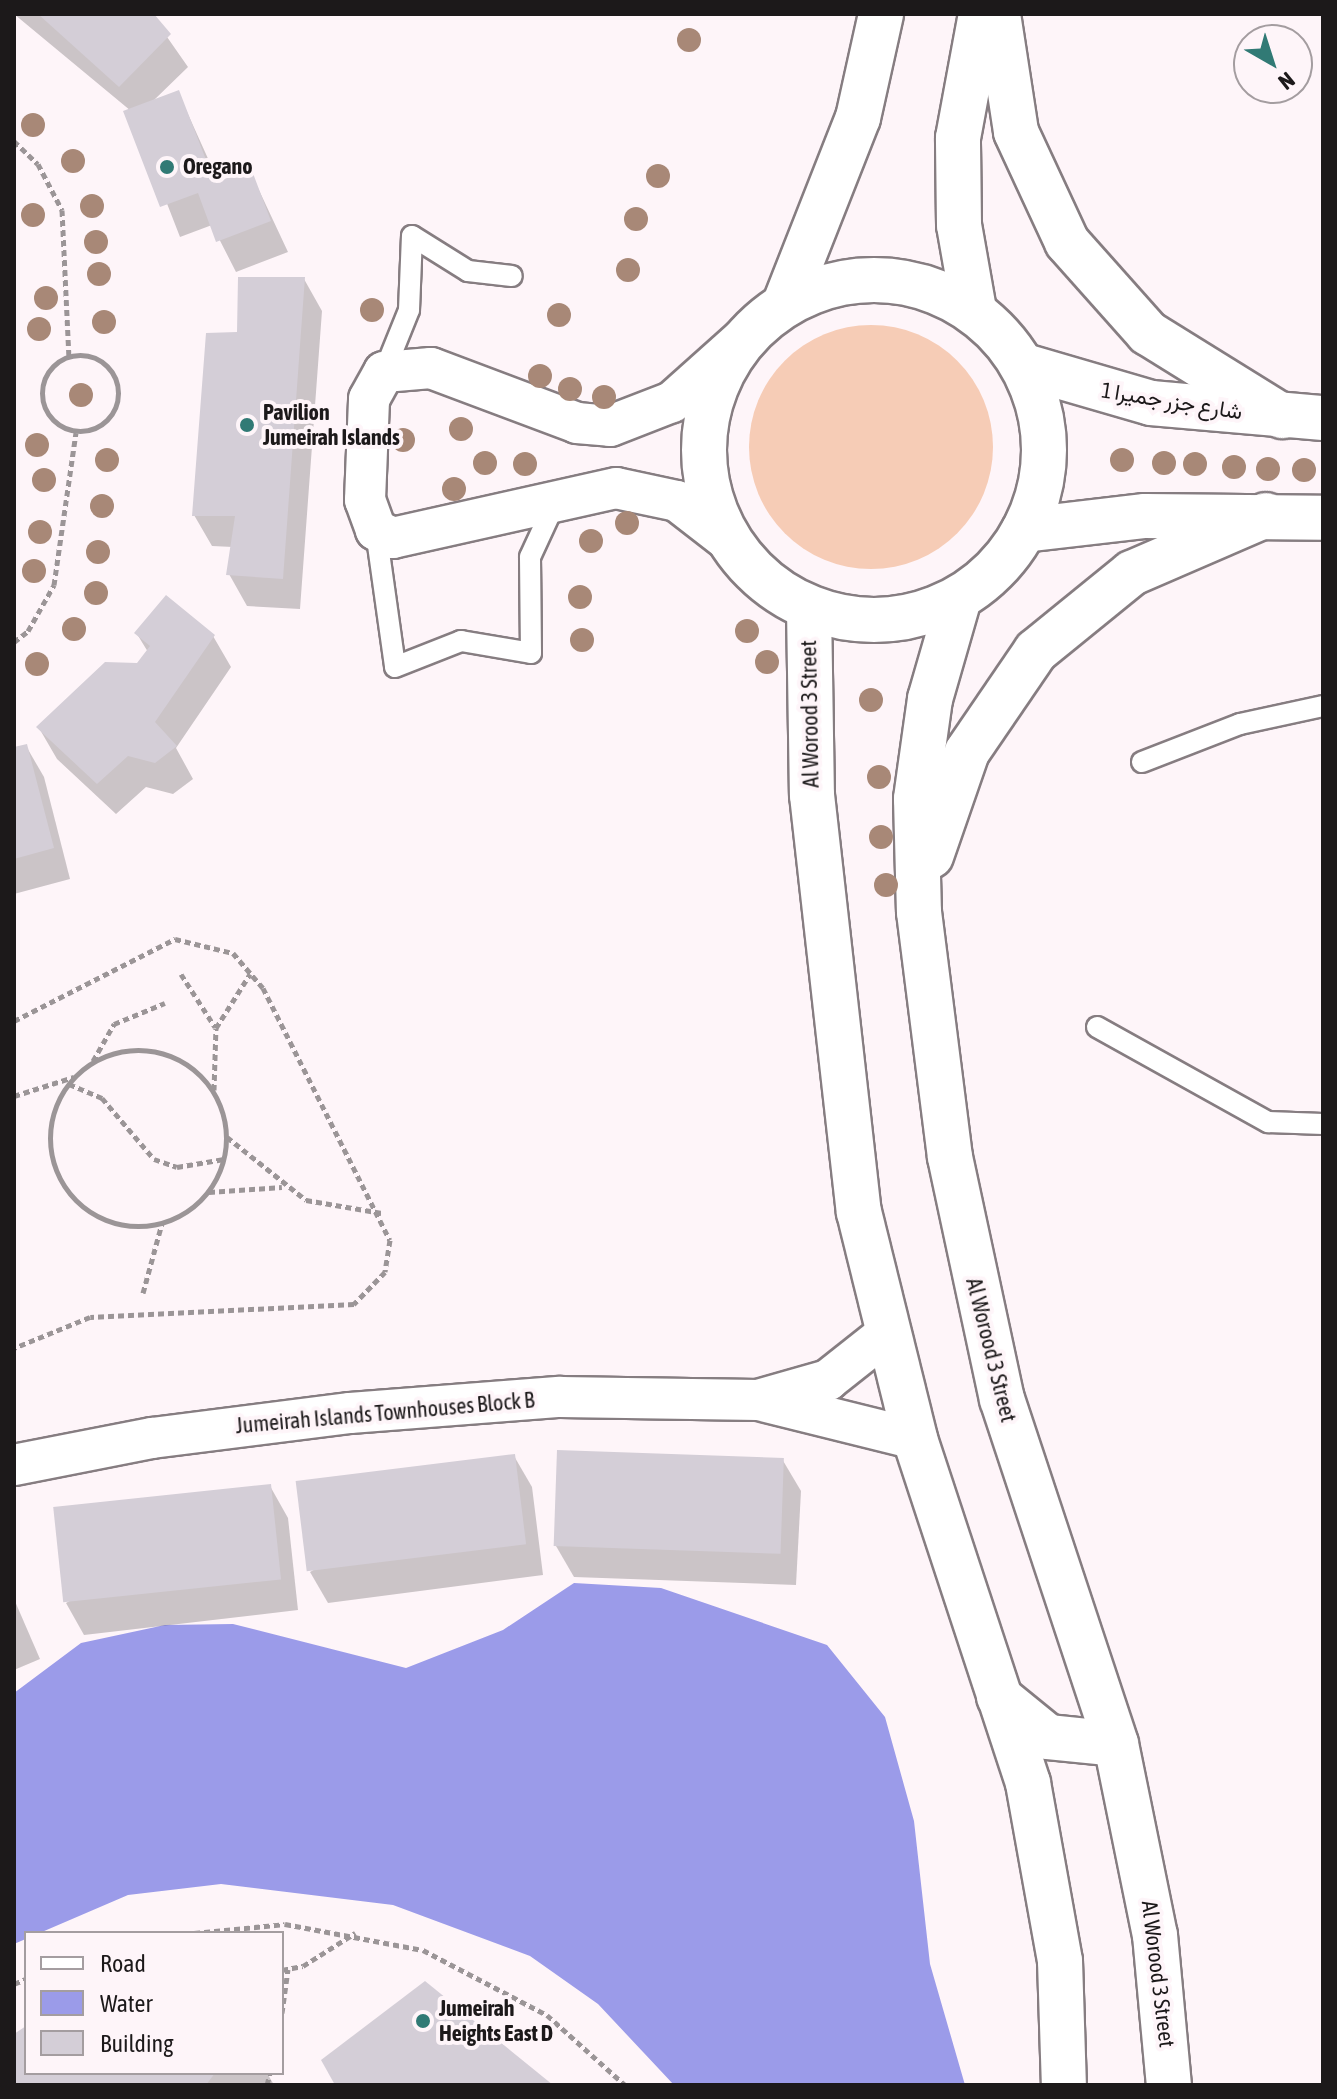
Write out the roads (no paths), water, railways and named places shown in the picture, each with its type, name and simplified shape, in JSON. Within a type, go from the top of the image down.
[{"type":"street","points":[[785,303],[858,118],[881,14]]},
{"type":"street","points":[[974,310],[959,225],[958,138],[981,14]]},
{"type":"street","points":[[998,14],[1016,132],[1067,242],[1148,333],[1303,417]]},
{"type":"street","points":[[881,279],[930,287],[974,310],[1024,366],[1042,420],[1043,462],[1024,530],[958,602],[907,618],[856,621],[809,608],[761,580],[726,539],[677,501],[647,491],[616,488],[558,498],[414,539],[376,530],[365,500],[369,399],[384,372],[431,368],[577,423],[610,426],[672,402],[785,303],[831,284],[881,279]]},
{"type":"street","points":[[726,539],[706,488],[702,434],[717,381],[747,335]]},
{"type":"street","name":"شارع جزر جميرا 1","points":[[1024,366],[1151,403],[1303,417]]},
{"type":"street","points":[[918,901],[967,752],[1036,651],[1132,573],[1266,515]]},
{"type":"street","points":[[1024,530],[1145,516],[1323,518]]},
{"type":"street","name":"Al Worood 3 Street","points":[[958,602],[930,699],[916,799],[918,901],[973,1279],[1037,1518],[1116,1744],[1167,2031],[1169,2085]]},
{"type":"street","name":"Al Worood 3 Street","points":[[809,608],[812,795],[840,1089],[886,1334],[915,1439],[999,1697],[1048,1871],[1065,2069]]},
{"type":"street","name":"Jumeirah Islands Townhouses Block B","points":[[758,1400],[828,1380],[886,1334]]},
{"type":"street","name":"Jumeirah Islands Townhouses Block B","points":[[14,1465],[152,1438],[350,1413],[560,1397],[758,1400],[915,1439]]},
{"type":"street","points":[[999,1697],[1048,1737],[1116,1744]]},
{"type":"lane","points":[[384,372],[409,310],[412,236],[468,271],[512,276]]},
{"type":"lane","points":[[376,530],[395,667],[461,641],[531,653],[530,557],[558,498]]},
{"type":"lane","points":[[1142,762],[1240,724],[1323,706]]},
{"type":"lane","points":[[1097,1027],[1268,1122],[1323,1124]]},
{"type":"water","points":[[574,1583],[661,1588],[827,1645],[885,1717],[914,1821],[930,1964],[965,2085],[674,2085],[598,2004],[530,1956],[393,1905],[221,1884],[128,1895],[44,1931],[24,1931],[24,1940],[14,1944],[14,1693],[81,1643],[165,1625],[233,1624],[406,1668],[503,1630]]},
{"type":"place","name":"Oregano","points":[[167,167]]},
{"type":"place","name":"Pavilion Jumeirah Islands","points":[[247,425]]},
{"type":"place","name":"Jumeirah Heights East D","points":[[423,2021]]}]
